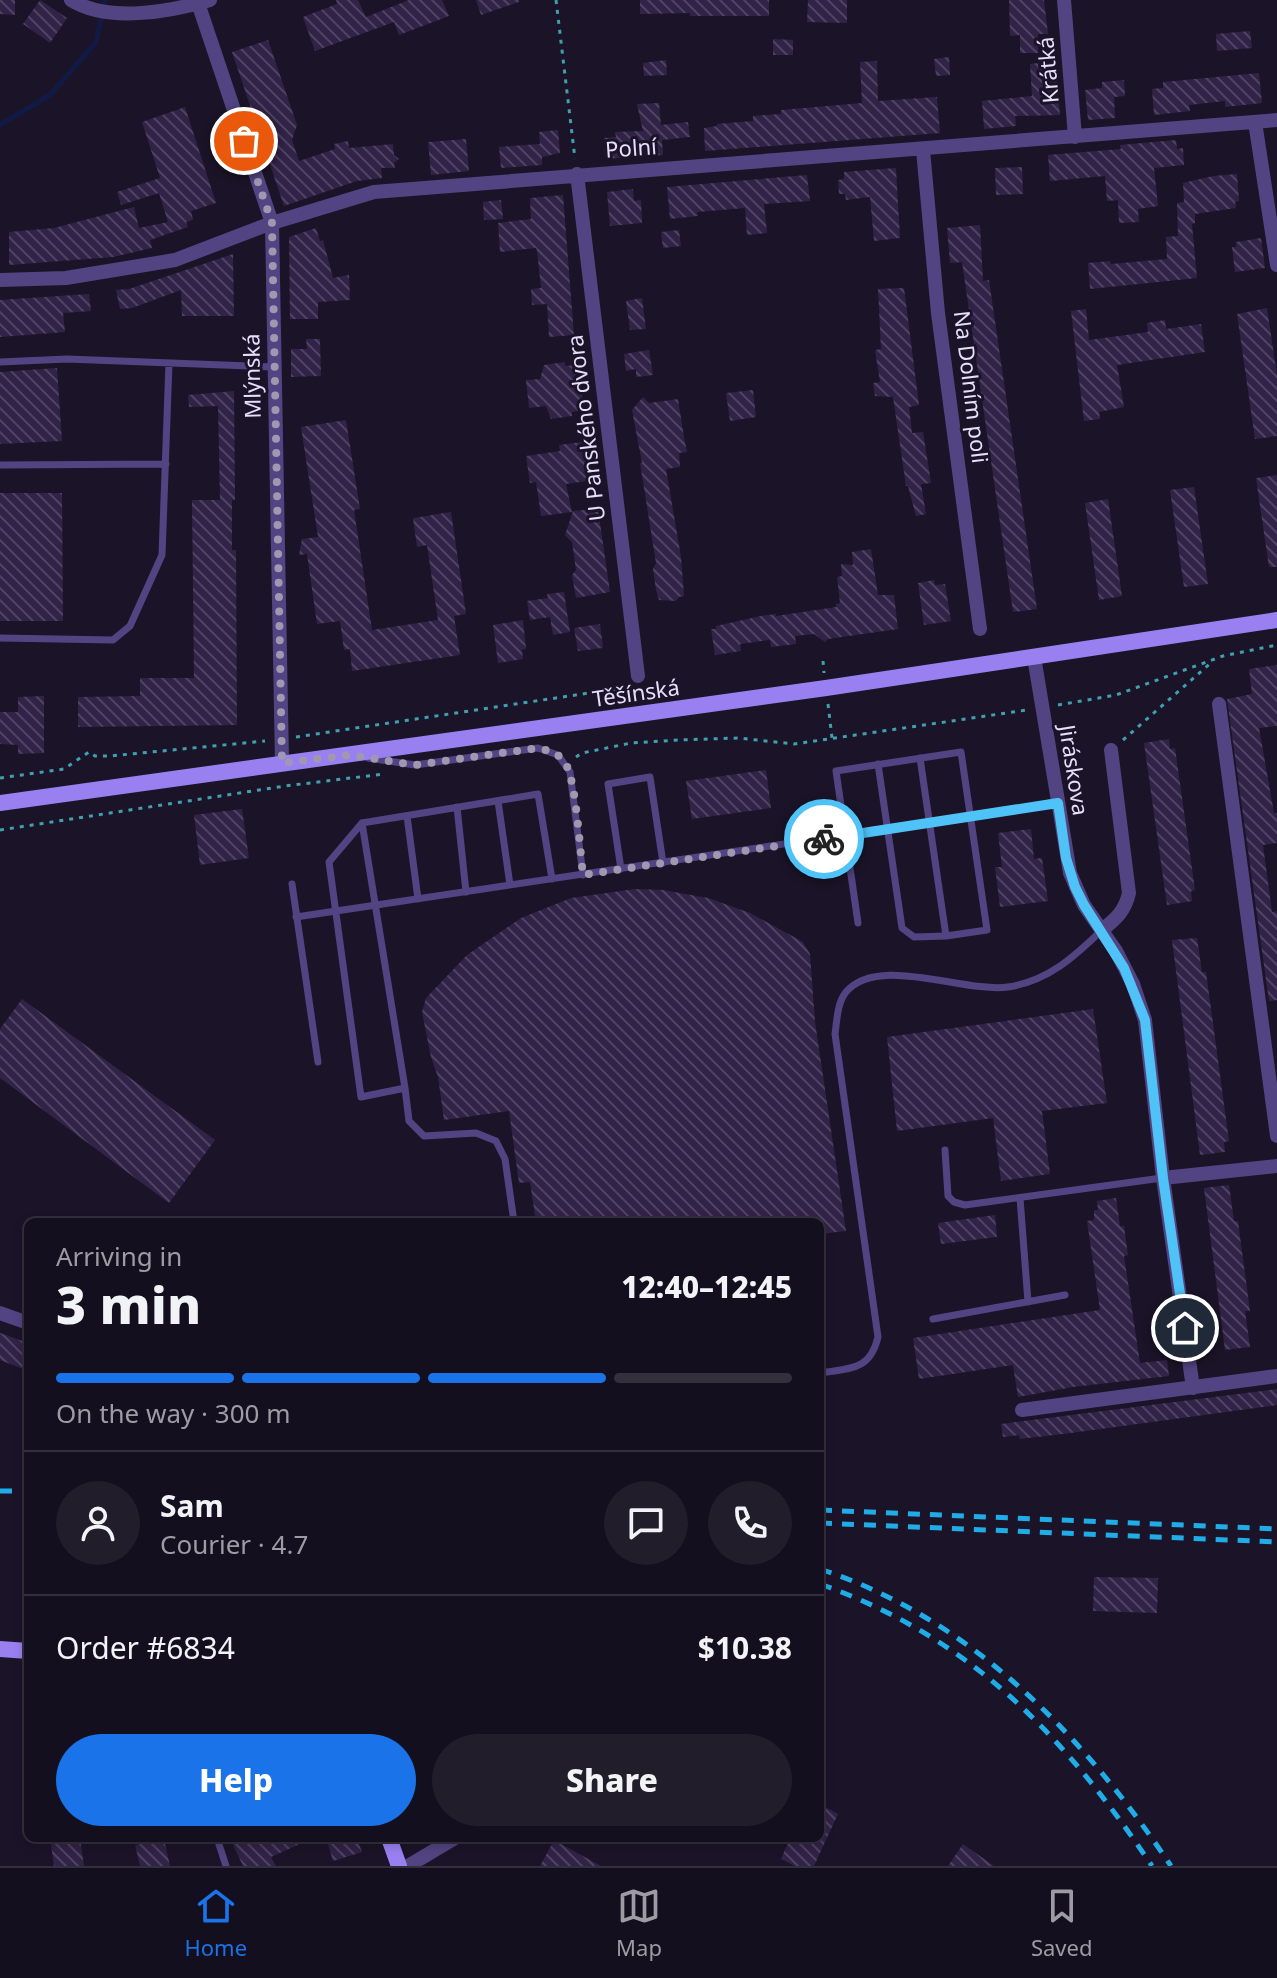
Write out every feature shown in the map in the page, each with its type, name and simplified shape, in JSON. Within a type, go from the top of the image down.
[{"type":"street","name":"Krátká","points":[[1064,0],[1075,137]]},
{"type":"street","points":[[76,3],[124,15],[202,1]]},
{"type":"street","name":"Mlýnská","points":[[202,1],[272,223],[282,763]]},
{"type":"street","name":"Polní","points":[[0,280],[66,278],[175,260],[272,223],[374,192],[1277,120]]},
{"type":"street","points":[[1255,122],[1277,265]]},
{"type":"street","name":"Na Dolním poli","points":[[923,150],[938,313],[980,629]]},
{"type":"street","name":"U Panského dvora","points":[[577,174],[640,680]]},
{"type":"street","name":"Těšínská","points":[[0,803],[1277,620]]},
{"type":"street","name":"Jiráskova","points":[[1034,657],[1070,873],[1084,905],[1133,984],[1145,1020],[1163,1178],[1193,1388]]},
{"type":"street","points":[[1219,704],[1277,1136]]},
{"type":"street","name":"Jiráskova","points":[[1102,930],[1126,906],[1129,893],[1111,750]]},
{"type":"street","points":[[1163,1178],[1277,1166]]},
{"type":"street","points":[[0,1313],[24,1322]]},
{"type":"street","points":[[1022,1410],[1277,1376]]},
{"type":"street","points":[[0,1649],[24,1651]]},
{"type":"street","points":[[390,1842],[399,1866]]},
{"type":"street","points":[[408,1866],[448,1842]]},
{"type":"lane","points":[[0,362],[67,359],[274,367]]},
{"type":"lane","points":[[0,638],[113,640],[130,626],[162,555],[169,363]]},
{"type":"lane","points":[[0,465],[166,464]]},
{"type":"lane","points":[[350,755],[415,765],[538,748],[558,755],[570,772],[583,875]]},
{"type":"lane","points":[[858,923],[836,771],[878,764],[961,752],[987,930],[914,937],[902,928],[878,764]]},
{"type":"lane","points":[[920,758],[946,936]]},
{"type":"lane","points":[[621,869],[608,784],[650,777],[663,863]]},
{"type":"lane","points":[[405,1088],[361,1097],[329,862],[362,823],[538,794],[552,879]]},
{"type":"lane","points":[[498,801],[510,885]]},
{"type":"lane","points":[[296,917],[1058,803]]},
{"type":"lane","points":[[457,807],[466,892]]},
{"type":"lane","points":[[407,816],[418,899]]},
{"type":"lane","points":[[362,823],[409,1121],[424,1136],[476,1133],[496,1141],[505,1159],[513,1218]]},
{"type":"lane","points":[[292,884],[318,1062]]},
{"type":"lane","points":[[824,1372],[861,1366],[874,1354],[878,1337],[835,1034],[845,994],[861,980],[882,975],[990,988],[1029,982],[1062,967],[1102,930]]},
{"type":"lane","points":[[945,1150],[948,1196],[954,1202],[965,1205],[1163,1178]]},
{"type":"lane","points":[[1020,1198],[1028,1302]]},
{"type":"lane","points":[[933,1319],[1065,1295]]},
{"type":"lane","points":[[218,1842],[226,1866]]},
{"type":"path","points":[[556,0],[577,174]]},
{"type":"path","points":[[566,763],[582,753],[631,743],[738,738],[794,744],[1116,695],[1215,659],[1277,645]]},
{"type":"path","points":[[1111,750],[1215,659]]},
{"type":"path","points":[[0,778],[64,769],[89,752],[95,756],[110,756],[281,738],[640,680]]},
{"type":"path","points":[[0,830],[350,777],[398,773]]},
{"type":"building","points":[[0,0],[15,0],[15,15],[0,14]]},
{"type":"building","points":[[40,0],[67,18],[50,43],[23,24]]},
{"type":"building","points":[[336,0],[358,0],[366,17],[409,0],[442,0],[449,16],[399,35],[394,22],[315,51],[303,17],[337,4]]},
{"type":"building","points":[[476,0],[519,0],[519,2],[481,15]]},
{"type":"building","points":[[640,0],[769,0],[769,16],[640,14]]},
{"type":"building","points":[[808,0],[847,0],[847,23],[807,22]]},
{"type":"building","points":[[1009,0],[1044,0],[1048,34],[1038,34],[1038,53],[1020,53],[1020,35],[1010,36]]},
{"type":"building","points":[[1250,31],[1252,48],[1217,51],[1216,34]]},
{"type":"building","points":[[773,39],[793,40],[793,55],[773,55]]},
{"type":"building","points":[[268,40],[297,125],[292,140],[299,161],[335,149],[334,144],[348,141],[349,148],[393,144],[394,155],[399,159],[394,163],[395,168],[381,168],[382,178],[357,181],[284,206],[232,52]]},
{"type":"building","points":[[949,57],[950,75],[936,76],[934,59]]},
{"type":"building","points":[[666,60],[667,75],[644,76],[643,63]]},
{"type":"building","points":[[877,61],[878,101],[937,97],[940,133],[705,151],[704,128],[717,124],[753,121],[753,116],[781,114],[781,110],[862,103],[860,62]]},
{"type":"building","points":[[1047,62],[1047,68],[1056,67],[1060,115],[1015,116],[1016,126],[984,129],[982,101],[1032,96],[1030,64]]},
{"type":"building","points":[[1259,73],[1262,103],[1225,107],[1225,101],[1189,105],[1190,111],[1154,115],[1152,89],[1163,88],[1163,82]]},
{"type":"building","points":[[1124,80],[1125,96],[1114,97],[1115,118],[1088,120],[1085,90],[1102,88],[1102,82]]},
{"type":"building","points":[[659,103],[661,125],[688,122],[690,137],[662,140],[663,155],[605,159],[604,138],[616,137],[615,132],[643,131],[637,104]]},
{"type":"building","points":[[185,107],[216,203],[191,211],[193,220],[186,222],[188,227],[150,240],[152,248],[113,257],[9,265],[9,232],[54,228],[134,207],[139,228],[168,222],[159,193],[121,205],[117,192],[160,178],[142,122]]},
{"type":"building","points":[[558,130],[560,153],[542,157],[542,165],[501,168],[499,147],[540,144],[539,132]]},
{"type":"building","points":[[466,139],[469,171],[431,175],[428,142]]},
{"type":"building","points":[[1176,140],[1177,149],[1183,148],[1184,165],[1154,168],[1158,206],[1138,209],[1139,222],[1119,223],[1118,200],[1107,201],[1105,176],[1050,181],[1048,155],[1121,149],[1120,145]]},
{"type":"building","points":[[1022,167],[1023,194],[996,195],[995,168]]},
{"type":"building","points":[[896,168],[900,238],[874,241],[870,197],[846,200],[845,194],[839,194],[838,180],[844,179],[844,172]]},
{"type":"building","points":[[1237,174],[1239,201],[1235,202],[1236,208],[1195,214],[1195,223],[1192,224],[1197,278],[1090,289],[1088,263],[1167,259],[1166,237],[1178,236],[1177,203],[1184,202],[1183,183]]},
{"type":"building","points":[[807,175],[810,201],[764,204],[767,233],[747,235],[745,208],[697,212],[698,216],[670,219],[667,187]]},
{"type":"building","points":[[633,189],[634,201],[641,200],[642,223],[610,226],[607,192]]},
{"type":"building","points":[[563,195],[574,335],[549,337],[547,304],[532,305],[531,289],[541,288],[536,248],[500,252],[498,223],[531,219],[530,198]]},
{"type":"building","points":[[501,200],[503,219],[484,220],[483,202]]},
{"type":"building","points":[[980,225],[983,281],[989,280],[1037,609],[1013,612],[962,262],[950,263],[947,228]]},
{"type":"building","points":[[316,228],[320,241],[323,240],[333,278],[349,275],[350,300],[318,302],[318,319],[290,319],[289,237]]},
{"type":"building","points":[[679,230],[681,246],[663,248],[661,232]]},
{"type":"building","points":[[1261,238],[1265,268],[1235,272],[1232,247],[1236,247],[1236,242]]},
{"type":"building","points":[[233,254],[234,316],[182,316],[181,290],[132,308],[120,309],[116,290],[129,289]]},
{"type":"building","points":[[904,288],[919,405],[909,407],[912,433],[923,432],[931,483],[921,484],[926,514],[916,516],[906,486],[893,397],[875,396],[873,383],[880,382],[875,350],[881,349],[878,289]]},
{"type":"building","points":[[89,294],[91,311],[63,313],[65,332],[0,337],[0,300]]},
{"type":"building","points":[[642,298],[646,329],[630,330],[626,301]]},
{"type":"building","points":[[1267,308],[1277,375],[1277,436],[1255,439],[1237,314]]},
{"type":"building","points":[[1086,309],[1089,340],[1148,332],[1147,323],[1165,320],[1166,329],[1201,324],[1205,352],[1117,365],[1124,407],[1099,412],[1100,419],[1084,421],[1071,311]]},
{"type":"building","points":[[306,339],[320,339],[321,376],[291,377],[291,349],[307,349]]},
{"type":"building","points":[[649,350],[653,375],[636,377],[636,369],[626,371],[624,354]]},
{"type":"building","points":[[565,362],[565,366],[578,365],[584,410],[572,412],[572,416],[551,419],[546,406],[529,408],[526,380],[540,379],[544,365]]},
{"type":"building","points":[[57,368],[62,441],[0,444],[0,372]]},
{"type":"building","points":[[753,390],[756,417],[730,421],[726,393]]},
{"type":"building","points":[[234,391],[232,550],[236,550],[237,725],[78,727],[78,697],[140,696],[140,678],[194,678],[192,500],[220,500],[218,406],[189,407],[188,395]]},
{"type":"building","points":[[643,397],[649,403],[678,399],[687,452],[679,453],[680,467],[666,469],[681,557],[684,596],[676,601],[659,600],[656,590],[653,569],[656,563],[632,410]]},
{"type":"building","points":[[346,420],[360,509],[354,510],[372,630],[438,620],[427,545],[417,547],[413,518],[451,512],[466,614],[454,616],[460,655],[352,671],[350,649],[344,650],[340,621],[317,624],[307,554],[299,555],[302,539],[318,537],[301,427]]},
{"type":"building","points":[[589,441],[594,480],[566,484],[572,512],[541,516],[536,482],[530,483],[526,456],[560,451],[559,445]]},
{"type":"building","points":[[1277,475],[1277,567],[1269,567],[1256,478]]},
{"type":"building","points":[[1194,487],[1208,584],[1184,587],[1170,490]]},
{"type":"building","points":[[0,493],[62,493],[63,621],[0,621]]},
{"type":"building","points":[[1108,499],[1122,596],[1099,600],[1085,503]]},
{"type":"building","points":[[598,509],[610,592],[576,598],[572,542],[565,535],[573,511]]},
{"type":"building","points":[[871,549],[878,595],[894,595],[898,629],[828,639],[825,642],[814,634],[795,636],[796,644],[771,647],[770,640],[740,644],[741,651],[715,655],[711,629],[716,629],[716,626],[761,616],[836,607],[840,603],[837,577],[842,576],[841,564],[853,565],[852,552]]},
{"type":"building","points":[[934,580],[935,585],[945,584],[951,621],[924,625],[918,583]]},
{"type":"building","points":[[564,592],[570,632],[553,635],[550,617],[530,620],[527,601]]},
{"type":"building","points":[[523,620],[526,649],[522,650],[523,659],[498,663],[493,625]]},
{"type":"building","points":[[600,624],[603,648],[578,651],[574,628]]},
{"type":"building","points":[[1277,665],[1277,726],[1259,728],[1274,813],[1277,813],[1277,843],[1263,845],[1272,912],[1277,911],[1277,1000],[1269,1001],[1227,699],[1252,694],[1249,669]]},
{"type":"building","points":[[44,696],[44,753],[18,754],[18,745],[0,744],[0,712],[18,712],[18,697]]},
{"type":"building","points":[[1169,739],[1170,749],[1175,748],[1195,890],[1191,891],[1192,901],[1167,905],[1144,743]]},
{"type":"building","points":[[766,770],[771,808],[692,819],[686,781]]},
{"type":"building","points":[[242,809],[249,858],[200,865],[194,815]]},
{"type":"building","points":[[1031,829],[1034,859],[1042,858],[1048,901],[1000,907],[995,867],[1002,867],[998,833]]},
{"type":"building","points":[[635,889],[663,890],[708,898],[750,913],[803,942],[810,954],[815,1022],[846,1231],[824,1234],[824,1218],[535,1218],[530,1182],[519,1183],[509,1111],[444,1120],[438,1077],[422,1012],[426,998],[467,955],[521,918],[571,898]]},
{"type":"building","points":[[1197,938],[1202,972],[1206,972],[1229,1141],[1224,1142],[1225,1152],[1200,1155],[1172,940]]},
{"type":"building","points":[[22,999],[215,1140],[169,1203],[0,1078],[0,1029]]},
{"type":"building","points":[[1093,1009],[1107,1103],[1042,1111],[1050,1174],[1001,1181],[993,1118],[897,1131],[887,1037]]},
{"type":"building","points":[[1229,1185],[1234,1221],[1238,1221],[1250,1311],[1245,1311],[1250,1347],[1225,1350],[1204,1188]]},
{"type":"building","points":[[1116,1198],[1120,1226],[1124,1226],[1128,1255],[1124,1256],[1140,1363],[1167,1360],[1169,1376],[1018,1397],[1013,1365],[919,1379],[913,1338],[1100,1310],[1087,1221],[1094,1220],[1097,1201]]},
{"type":"building","points":[[995,1215],[997,1237],[941,1244],[938,1223]]},
{"type":"building","points":[[0,1333],[24,1342],[24,1369],[0,1360]]},
{"type":"building","points":[[1277,1389],[1277,1405],[1071,1433],[1020,1439],[1019,1435],[1003,1437],[1001,1424]]},
{"type":"building","points":[[1094,1577],[1158,1578],[1157,1613],[1093,1611]]},
{"type":"building","points":[[824,1806],[838,1814],[814,1866],[795,1866],[781,1859],[788,1842],[824,1842]]},
{"type":"building","points":[[51,1842],[81,1842],[84,1866],[54,1866]]},
{"type":"building","points":[[165,1842],[170,1866],[140,1866],[135,1845]]},
{"type":"building","points":[[232,1842],[304,1842],[271,1857],[276,1866],[243,1866]]},
{"type":"building","points":[[327,1842],[358,1842],[362,1852],[333,1861]]},
{"type":"building","points":[[553,1842],[558,1842],[601,1866],[540,1866]]},
{"type":"building","points":[[963,1844],[994,1866],[948,1866]]},
{"type":"waterway","points":[[0,125],[50,95],[96,42],[105,0]]},
{"type":"railway","points":[[0,1491],[24,1491]]},
{"type":"railway","points":[[824,1510],[1277,1529]]},
{"type":"railway","points":[[824,1523],[1277,1542]]},
{"type":"railway","points":[[824,1571],[875,1591],[927,1618],[975,1651],[1020,1688],[1062,1728],[1101,1772],[1171,1866]]},
{"type":"railway","points":[[824,1586],[874,1606],[923,1632],[968,1662],[1010,1696],[1085,1775],[1152,1866]]},
{"type":"way so far","points":[[244,141],[272,223],[282,763],[350,755],[415,765],[538,748],[549,751],[558,755],[570,772],[583,875],[824,839]]},
{"type":"route","points":[[824,839],[1058,803],[1066,858],[1075,887],[1116,951],[1133,984],[1145,1020],[1163,1178],[1185,1328]]}]
